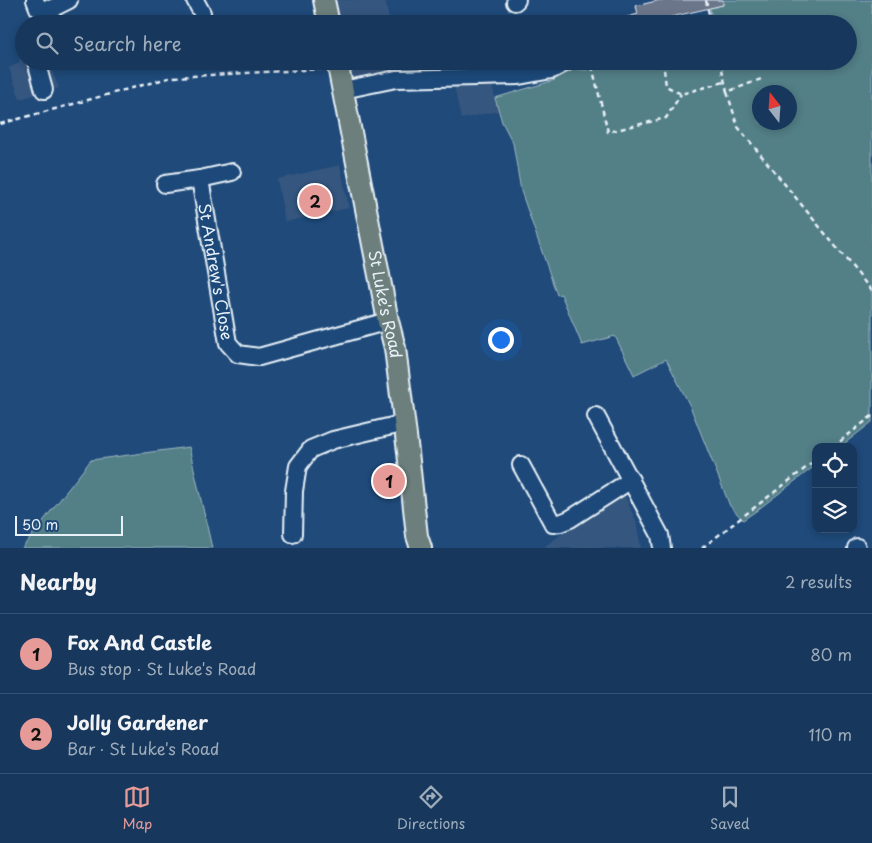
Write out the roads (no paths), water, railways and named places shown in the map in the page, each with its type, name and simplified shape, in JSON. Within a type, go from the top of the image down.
[{"type":"main road","points":[[324,0],[327,15]]},
{"type":"main road","name":"St Luke's Road","points":[[339,70],[388,321],[395,348],[420,548]]},
{"type":"street","points":[[36,10],[51,9],[69,0]]},
{"type":"street","points":[[38,70],[44,90]]},
{"type":"street","points":[[343,90],[396,79],[519,76],[552,70]]},
{"type":"street","points":[[165,184],[232,172]]},
{"type":"street","name":"St Andrew's Close","points":[[200,179],[228,343],[238,354],[259,357],[388,321]]},
{"type":"street","points":[[596,416],[660,535],[662,548]]},
{"type":"street","points":[[293,534],[294,491],[298,466],[311,448],[333,440],[405,423]]},
{"type":"street","points":[[521,465],[554,524],[570,519],[631,480]]},
{"type":"place","name":"Jolly Gardener","points":[[315,201]]},
{"type":"place","name":"Fox And Castle","points":[[389,481]]}]
